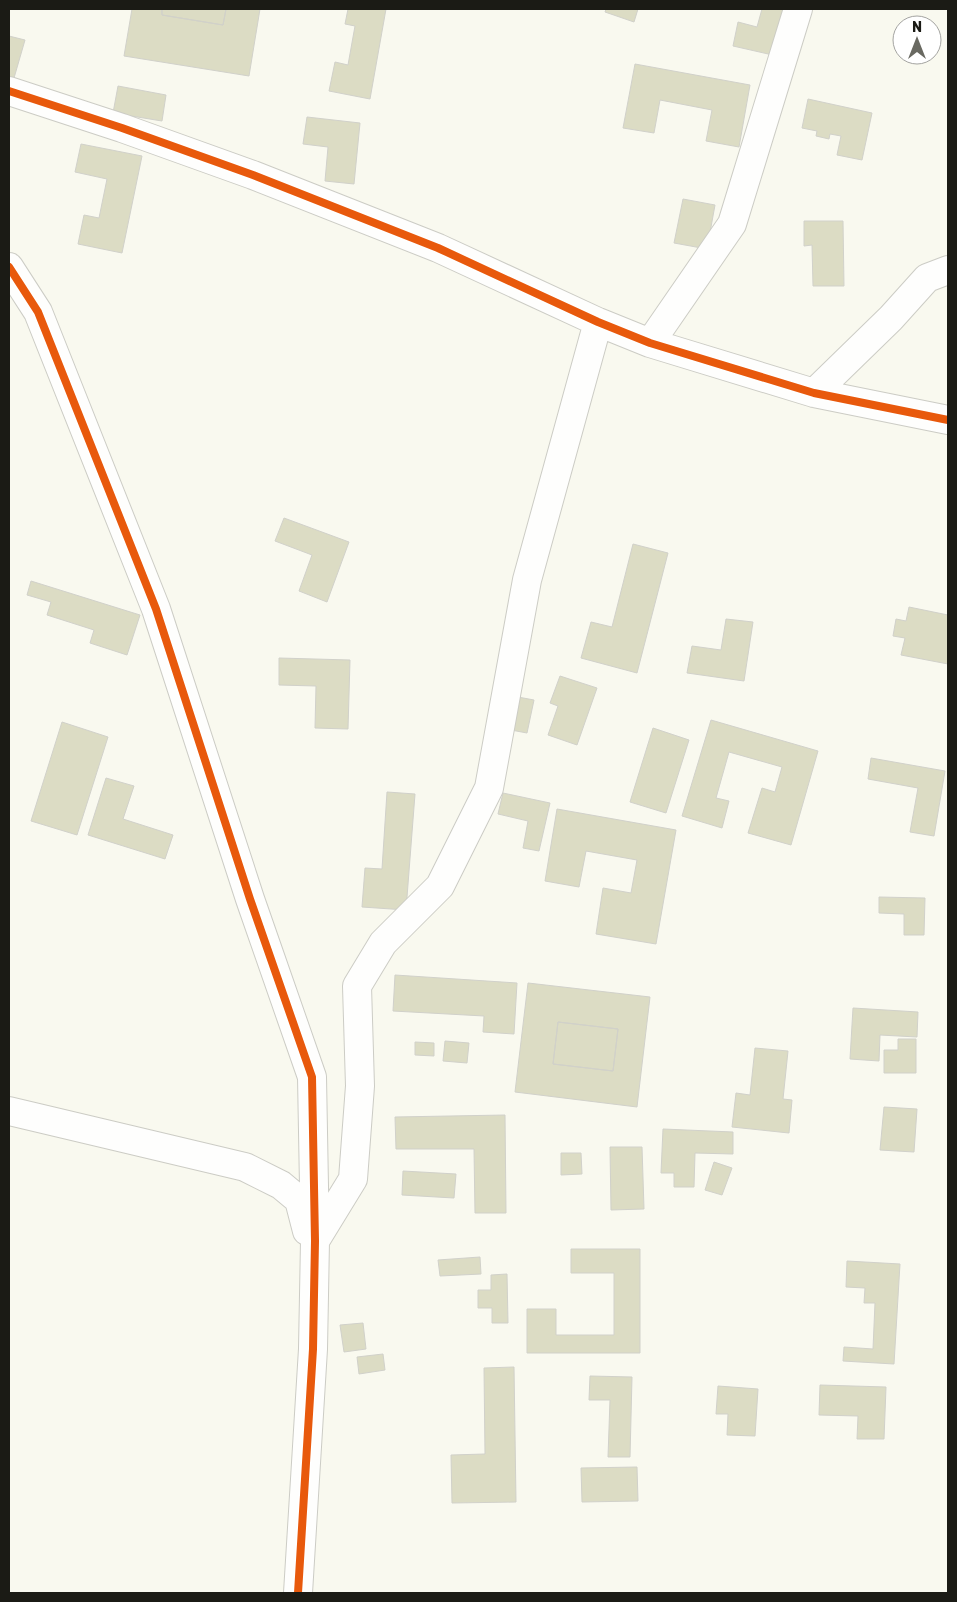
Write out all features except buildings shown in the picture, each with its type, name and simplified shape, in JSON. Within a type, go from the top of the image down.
[{"type":"street","points":[[650,343],[732,224],[798,9]]},
{"type":"street","points":[[9,91],[122,128],[262,179],[438,248],[598,322],[650,343],[814,392],[948,420]]},
{"type":"street","points":[[9,267],[38,312],[156,609],[250,899],[312,1077],[313,1349],[298,1593]]},
{"type":"street","points":[[814,392],[891,318],[927,278],[948,270]]},
{"type":"street","points":[[314,1250],[353,1179],[360,1086],[357,986],[383,943],[440,886],[489,788],[527,580],[598,322]]},
{"type":"street","points":[[9,1111],[245,1167],[281,1185],[299,1200],[314,1250]]},
{"type":"cycle path","points":[[9,91],[122,128],[253,175],[438,248],[598,322],[650,343],[814,393],[948,420]]},
{"type":"cycle path","points":[[9,267],[38,312],[156,609],[250,899],[312,1077],[315,1241],[313,1349],[298,1593]]}]
